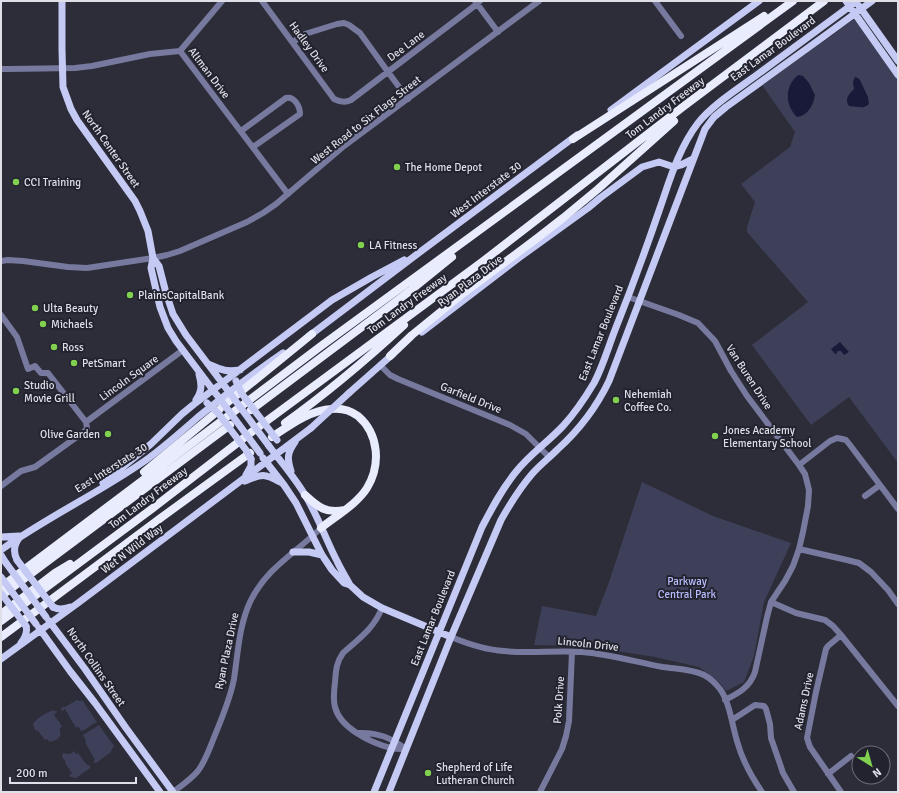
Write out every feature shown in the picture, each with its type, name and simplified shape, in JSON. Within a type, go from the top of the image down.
[{"type":"highway","points":[[573,139],[788,1]]},
{"type":"highway","name":"Tom Landry Freeway","points":[[1,586],[274,381],[793,1]]},
{"type":"highway","name":"Tom Landry Freeway","points":[[1,621],[153,508],[249,434],[482,262],[824,1]]},
{"type":"highway","points":[[390,356],[412,335],[465,292],[536,239],[598,189],[715,83]]},
{"type":"highway","points":[[1,595],[410,291],[484,232],[501,215]]},
{"type":"highway","points":[[271,439],[382,345],[433,298]]},
{"type":"highway","points":[[64,539],[220,408],[312,334]]},
{"type":"highway","points":[[1,637],[215,478],[295,423],[320,410],[344,410],[354,414],[362,420],[373,436],[376,460],[375,469],[371,480],[360,498],[321,528]]},
{"type":"highway","points":[[305,495],[321,508],[330,511],[345,510]]},
{"type":"highway","points":[[1,614],[55,573],[88,556]]},
{"type":"highway","points":[[1,641],[34,613]]},
{"type":"main road","name":"North Center Street","points":[[62,1],[64,87],[70,109],[135,201],[140,211],[148,231],[153,258],[151,268],[160,307],[168,328],[215,393],[252,452],[266,461]]},
{"type":"main road","name":"West Interstate 30","points":[[224,389],[244,380],[312,334],[420,252],[759,1]]},
{"type":"main road","name":"East Lamar Boulevard","points":[[389,792],[451,637],[501,520],[527,480],[577,430],[605,389],[705,129],[714,117],[726,107],[872,1]]},
{"type":"main road","name":"East Lamar Boulevard","points":[[374,792],[482,527],[490,512],[504,487],[516,472],[563,426],[586,397],[595,381],[628,298],[674,166],[692,131],[699,121],[730,94],[853,2]]},
{"type":"main road","points":[[853,2],[862,9],[898,61]]},
{"type":"main road","points":[[853,2],[855,13],[898,74]]},
{"type":"main road","name":"Ryan Plaza Drive","points":[[275,455],[311,428],[390,356],[642,167],[659,162],[674,166],[681,165],[693,159]]},
{"type":"main road","points":[[80,500],[151,444],[195,403],[224,389],[240,370],[332,300],[420,252]]},
{"type":"main road","name":"North Center Street","points":[[153,258],[159,266],[167,298],[175,318],[224,389],[271,439],[275,455]]},
{"type":"main road","points":[[207,364],[222,370],[240,370]]},
{"type":"main road","points":[[195,403],[202,389],[196,367]]},
{"type":"main road","points":[[240,370],[236,381],[242,394],[271,439],[284,442],[296,439]]},
{"type":"main road","name":"East Interstate 30","points":[[1,550],[21,536],[128,472],[148,458],[224,389]]},
{"type":"main road","points":[[195,403],[207,403],[218,413],[246,450],[252,452],[251,466],[245,477]]},
{"type":"main road","points":[[293,477],[288,463],[288,457],[296,439]]},
{"type":"main road","name":"Wet N Wild Way","points":[[1,660],[16,649],[38,628],[51,624],[275,455]]},
{"type":"main road","name":"Lincoln Drive","points":[[275,455],[305,495],[339,567],[350,585],[363,597],[382,608],[451,637]]},
{"type":"main road","name":"Lincoln Drive","points":[[266,461],[296,503],[322,555],[339,578],[344,583],[350,585]]},
{"type":"main road","points":[[236,485],[263,475],[273,478],[284,485]]},
{"type":"main road","points":[[21,536],[17,540],[14,548],[14,555],[53,607],[63,609],[78,603]]},
{"type":"main road","points":[[1,537],[21,536]]},
{"type":"main road","points":[[293,552],[309,552],[322,555]]},
{"type":"main road","name":"North Collins Street","points":[[1,555],[97,685],[126,728],[173,792]]},
{"type":"main road","name":"North Collins Street","points":[[1,577],[160,792]]},
{"type":"main road","points":[[1,595],[26,626],[26,636],[16,649]]},
{"type":"street","points":[[180,51],[222,1]]},
{"type":"street","name":"Hadley Drive","points":[[262,1],[334,99],[342,102]]},
{"type":"street","name":"West Road to Six Flags Street","points":[[1,261],[22,261],[87,268],[167,256],[247,222],[263,213],[288,194],[344,146],[539,1]]},
{"type":"street","points":[[655,1],[680,36]]},
{"type":"street","points":[[477,2],[498,32]]},
{"type":"street","name":"Dee Lane","points":[[342,102],[351,100],[477,2]]},
{"type":"street","points":[[293,42],[305,34],[337,24],[344,23],[349,25],[360,33],[408,99]]},
{"type":"street","name":"Altman Drive","points":[[1,69],[92,66],[150,54],[180,51],[288,194]]},
{"type":"street","points":[[241,131],[286,98],[291,98],[296,102],[300,110],[300,114],[253,147]]},
{"type":"street","name":"Van Buren Drive","points":[[628,298],[640,301],[698,323],[715,341],[731,372],[747,396],[799,465],[804,474],[809,490],[808,506],[799,549],[793,566],[771,602],[766,617],[753,678],[746,688],[726,700]]},
{"type":"street","points":[[1,315],[17,337],[28,369],[35,366],[41,373],[48,373],[86,422]]},
{"type":"street","name":"Lincoln Square","points":[[1,486],[21,471],[35,467],[85,431],[88,428],[86,422],[183,350]]},
{"type":"street","name":"Garfield Drive","points":[[380,365],[390,375],[398,379],[510,425],[521,431],[550,457]]},
{"type":"street","points":[[799,465],[830,441],[837,438],[846,440],[898,509]]},
{"type":"street","points":[[865,496],[880,485]]},
{"type":"street","name":"Ryan Plaza Drive","points":[[173,792],[198,771],[227,706],[242,626],[251,601],[269,573],[321,528]]},
{"type":"street","points":[[799,549],[859,563],[871,572],[888,590],[898,604]]},
{"type":"street","points":[[771,602],[796,614],[825,620],[833,626],[842,635],[898,706]]},
{"type":"street","points":[[382,608],[373,625],[344,653],[337,664],[334,692],[335,707],[340,718],[347,726],[358,733],[370,740],[391,748],[406,749]]},
{"type":"street","name":"Adams Drive","points":[[841,792],[810,747],[807,738],[826,649],[842,635]]},
{"type":"street","name":"Lincoln Drive","points":[[451,637],[498,651],[572,652],[608,656],[704,675],[714,682],[726,700],[736,740],[744,764],[762,792]]},
{"type":"street","name":"Polk Drive","points":[[540,792],[562,749],[566,736],[569,721],[572,652]]},
{"type":"street","points":[[732,720],[755,705],[764,706],[770,724],[771,738],[783,773],[794,792]]},
{"type":"street","points":[[358,733],[377,734],[395,741],[406,749]]},
{"type":"street","points":[[828,774],[851,756]]},
{"type":"green space","points":[[854,19],[898,78],[898,463],[849,397],[811,425],[752,345],[808,302],[747,232],[747,227],[755,202],[741,184],[790,147],[795,132],[762,85]]},
{"type":"green space","name":"Parkway Central Park","points":[[642,482],[713,516],[791,543],[764,602],[754,656],[744,682],[726,691],[719,682],[699,667],[655,657],[585,646],[534,645],[542,606],[596,616],[609,582]]},
{"type":"green space","points":[[77,700],[82,700],[97,722],[81,731],[78,726],[76,728],[65,709],[62,711],[61,710],[62,707],[65,707]]},
{"type":"green space","points":[[53,710],[57,712],[54,715],[62,726],[60,728],[61,734],[58,739],[50,742],[47,739],[45,740],[38,731],[35,730],[33,724],[40,717]]},
{"type":"green space","points":[[99,725],[114,746],[111,752],[95,763],[93,762],[95,760],[85,742],[86,741],[83,735]]},
{"type":"green space","points":[[74,751],[76,754],[78,753],[86,764],[90,766],[90,768],[76,778],[69,776],[72,773],[62,757],[63,753],[70,754]]},
{"type":"shaded area","points":[[798,75],[803,76],[809,83],[815,95],[810,109],[805,114],[797,117],[788,102],[788,90],[793,80]]},
{"type":"shaded area","points":[[855,77],[860,80],[868,97],[869,104],[867,106],[849,106],[847,101],[850,93],[854,89],[853,82]]},
{"type":"shaded area","points":[[840,342],[849,352],[844,355],[841,351],[838,351],[835,354],[831,349]]},
{"type":"place","name":"The Home Depot","points":[[397,167]]},
{"type":"place","name":"CCI Training","points":[[16,182]]},
{"type":"place","name":"LA Fitness","points":[[361,245]]},
{"type":"place","name":"PlainsCapitalBank","points":[[130,295]]},
{"type":"place","name":"Ulta Beauty","points":[[35,308]]},
{"type":"place","name":"Michaels","points":[[43,324]]},
{"type":"place","name":"Ross","points":[[54,347]]},
{"type":"place","name":"PetSmart","points":[[74,363]]},
{"type":"place","name":"Studio Movie Grill","points":[[16,391]]},
{"type":"place","name":"Nehemiah Coffee Co.","points":[[616,400]]},
{"type":"place","name":"Olive Garden","points":[[108,434]]},
{"type":"place","name":"Jones Academy Elementary School","points":[[715,436]]},
{"type":"place","name":"Shepherd of Life Lutheran Church","points":[[428,773]]}]
